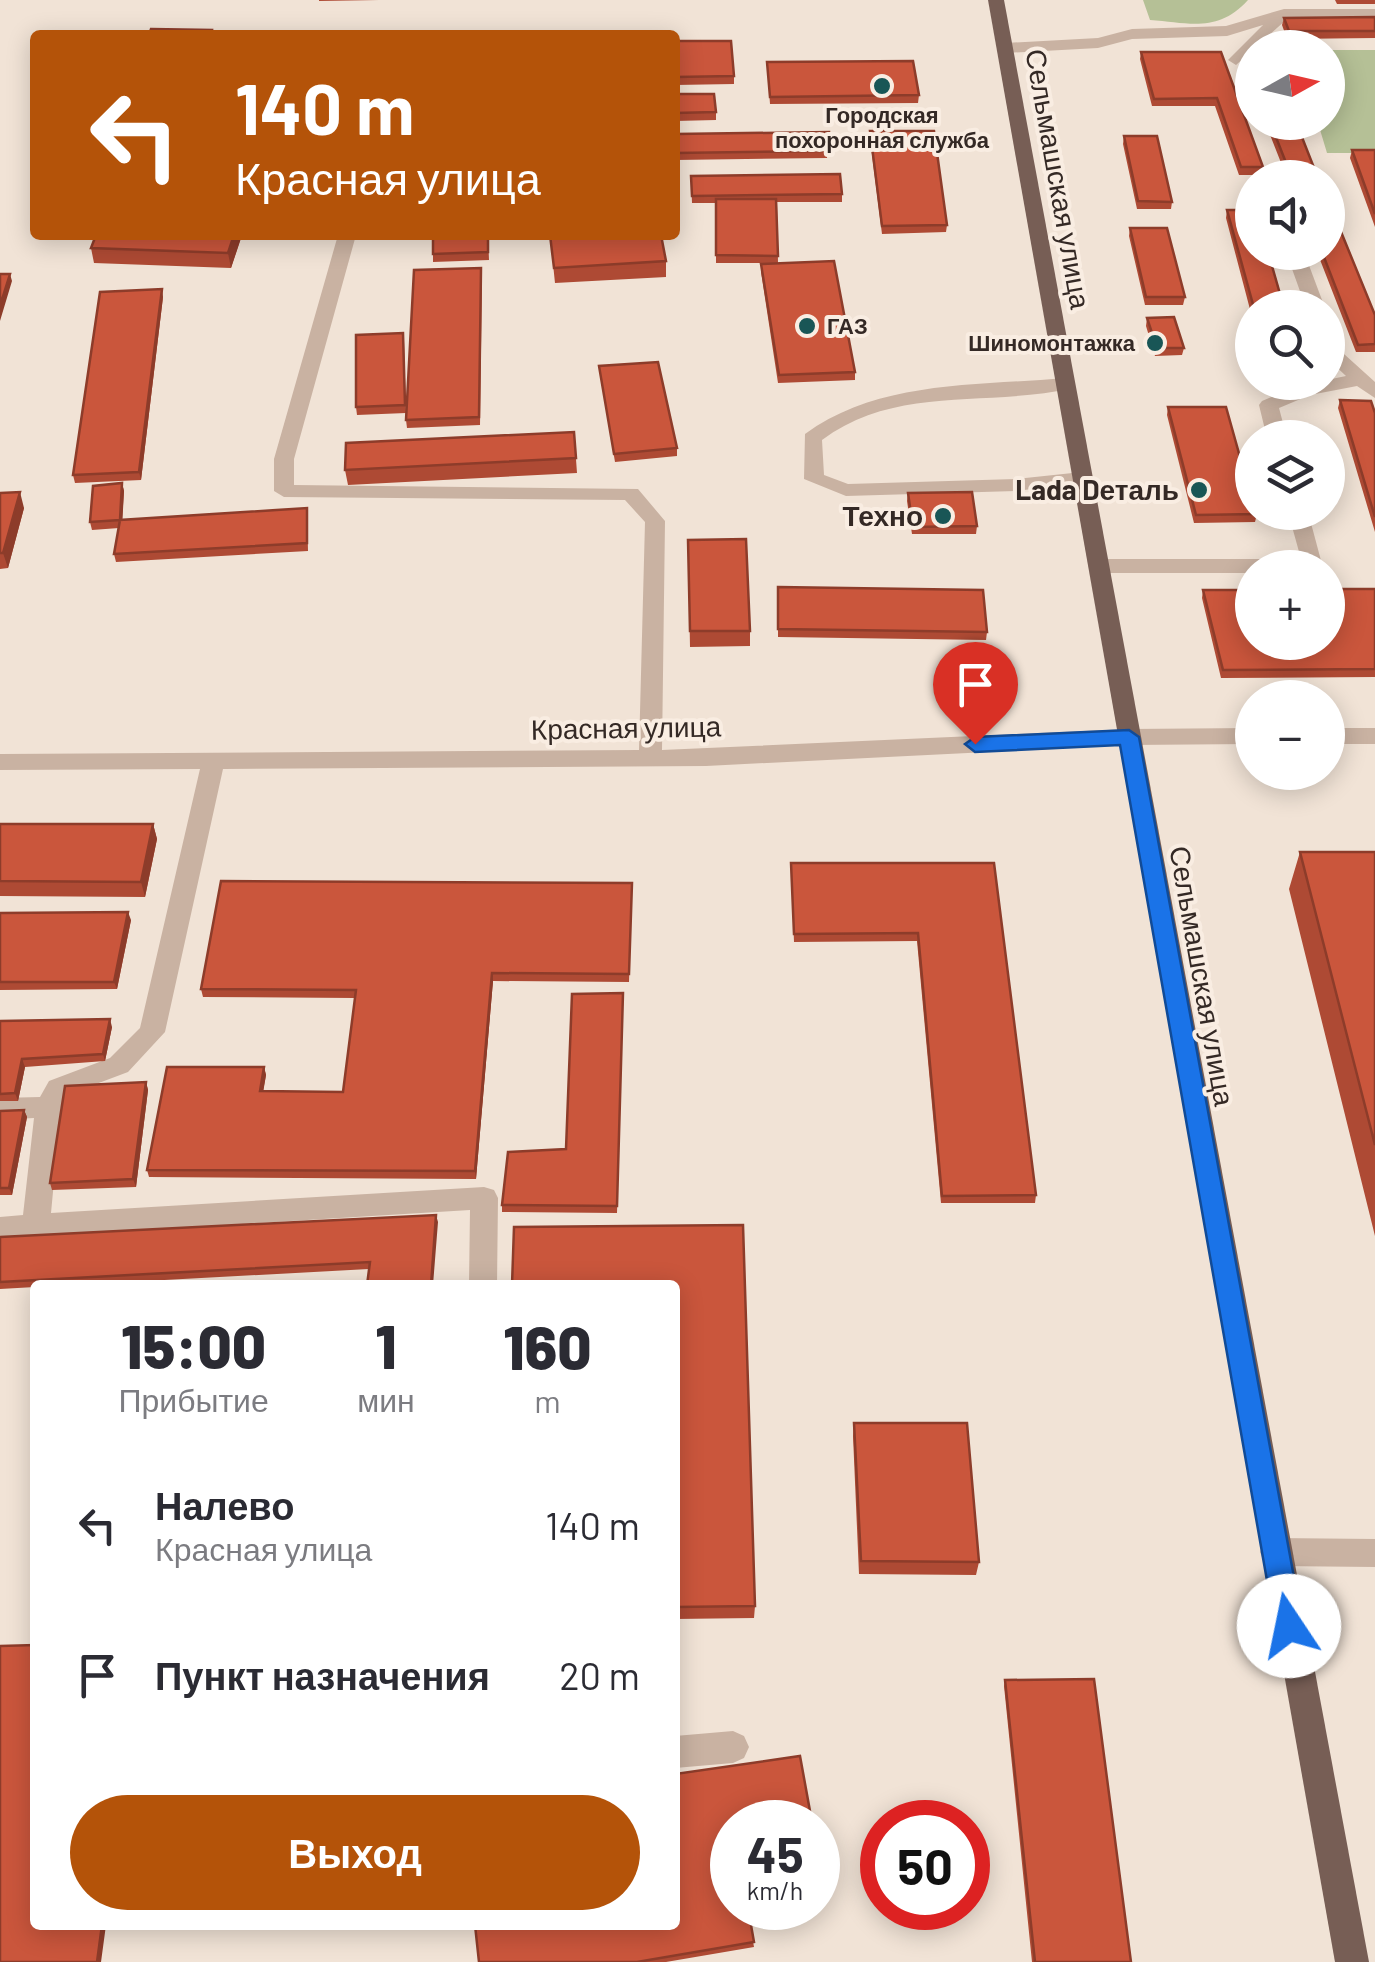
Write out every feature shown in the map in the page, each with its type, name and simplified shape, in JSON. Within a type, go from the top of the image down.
[{"type":"main road","name":"Сельмашская улица","points":[[996,0],[1352,1962]]},
{"type":"street","points":[[1265,30],[1287,7]]},
{"type":"street","points":[[1004,48],[1098,43],[1132,34],[1227,31],[1287,7],[1375,14]]},
{"type":"street","points":[[346,240],[284,459],[284,491],[631,494],[656,521],[650,758]]},
{"type":"street","points":[[1345,365],[1368,385]]},
{"type":"street","points":[[1065,384],[887,400],[831,424],[812,438],[814,479],[846,490],[1016,485],[1082,478]]},
{"type":"street","points":[[1273,420],[1268,405],[1305,390],[1368,385]]},
{"type":"street","points":[[1099,566],[1313,566],[1303,530]]},
{"type":"street","name":"Красная улица","points":[[0,762],[650,758],[1129,737],[1235,736]]},
{"type":"street","points":[[1345,736],[1375,736]]},
{"type":"street","points":[[36,1224],[48,1107],[58,1088],[120,1065],[152,1032],[213,763]]},
{"type":"street","points":[[0,1109],[48,1107]]},
{"type":"street","points":[[0,1228],[484,1198],[483,1280]]},
{"type":"street","points":[[1275,1552],[1375,1553]]},
{"type":"street","points":[[680,1752],[734,1747]]},
{"type":"green space","points":[[1143,0],[1248,0],[1226,17],[1191,24],[1150,20]]},
{"type":"green space","points":[[1345,50],[1375,50],[1375,153],[1327,153],[1323,140],[1345,140]]},
{"type":"building","points":[[1375,17],[1375,31],[1289,30],[1284,18]]},
{"type":"building","points":[[680,41],[731,41],[734,76],[680,77]]},
{"type":"building","points":[[1141,52],[1221,52],[1235,90],[1235,140],[1253,140],[1260,160],[1239,160],[1217,98],[1154,99]]},
{"type":"building","points":[[913,61],[919,95],[770,97],[767,62]]},
{"type":"building","points":[[680,94],[714,94],[716,112],[680,113]]},
{"type":"building","points":[[870,131],[934,131],[947,225],[882,226]]},
{"type":"building","points":[[829,132],[828,151],[680,153],[680,134]]},
{"type":"building","points":[[1124,136],[1157,136],[1172,202],[1138,201]]},
{"type":"building","points":[[1277,140],[1303,140],[1311,160],[1285,160]]},
{"type":"building","points":[[1352,150],[1375,150],[1375,214]]},
{"type":"building","points":[[840,174],[842,194],[692,196],[691,176]]},
{"type":"building","points":[[716,199],[776,199],[778,256],[716,255]]},
{"type":"building","points":[[1227,210],[1235,210],[1235,239]]},
{"type":"building","points":[[1130,228],[1167,228],[1185,297],[1146,297]]},
{"type":"building","points":[[94,240],[232,240],[228,253],[91,248]]},
{"type":"building","points":[[433,240],[488,240],[488,252],[433,254]]},
{"type":"building","points":[[551,240],[662,240],[666,261],[554,268]]},
{"type":"building","points":[[1345,242],[1375,315],[1375,344],[1358,345],[1345,311],[1345,290],[1337,290],[1329,270],[1345,270]]},
{"type":"building","name":"ГАЗ","points":[[834,261],[855,372],[779,375],[761,264]]},
{"type":"building","points":[[481,268],[479,417],[406,420],[414,270]]},
{"type":"building","points":[[1244,270],[1273,270],[1279,290],[1249,290]]},
{"type":"building","points":[[0,274],[10,274],[0,306]]},
{"type":"building","points":[[162,289],[139,472],[73,475],[100,292]]},
{"type":"building","points":[[1174,317],[1184,348],[1157,348],[1147,318]]},
{"type":"building","points":[[403,333],[405,405],[356,407],[356,335]]},
{"type":"building","points":[[658,362],[677,448],[614,454],[599,366]]},
{"type":"building","points":[[1340,400],[1371,401],[1375,413],[1375,517]]},
{"type":"building","points":[[1168,407],[1226,407],[1235,439],[1235,514],[1196,515]]},
{"type":"building","points":[[574,432],[576,458],[345,470],[346,443]]},
{"type":"building","points":[[122,483],[120,520],[90,522],[93,486]]},
{"type":"building","points":[[20,492],[3,553],[0,553],[0,493]]},
{"type":"building","points":[[972,492],[977,526],[913,527],[908,493]]},
{"type":"building","points":[[307,508],[307,543],[114,554],[120,520]]},
{"type":"building","points":[[746,539],[750,631],[690,631],[688,540]]},
{"type":"building","points":[[778,587],[983,590],[987,632],[778,629]]},
{"type":"building","points":[[1345,589],[1375,589],[1375,669],[1223,670],[1203,590],[1235,590],[1235,660],[1345,660]]},
{"type":"building","points":[[0,824],[153,824],[141,882],[0,881]]},
{"type":"building","points":[[1300,852],[1375,852],[1375,1145]]},
{"type":"building","points":[[791,863],[994,863],[1036,1195],[942,1196],[918,933],[794,934]]},
{"type":"building","points":[[221,881],[632,883],[629,974],[492,973],[475,1171],[147,1170],[167,1067],[264,1067],[260,1091],[343,1092],[356,990],[201,989]]},
{"type":"building","points":[[128,912],[114,982],[0,982],[0,913]]},
{"type":"building","points":[[623,993],[617,1206],[502,1205],[508,1152],[566,1149],[572,994]]},
{"type":"building","points":[[110,1019],[103,1054],[22,1059],[15,1093],[0,1094],[0,1021]]},
{"type":"building","points":[[146,1082],[133,1179],[50,1183],[65,1086]]},
{"type":"building","points":[[24,1110],[9,1188],[0,1188],[0,1111]]},
{"type":"building","points":[[436,1215],[431,1280],[368,1280],[370,1262],[0,1282],[0,1237]]},
{"type":"building","points":[[743,1225],[755,1606],[680,1607],[680,1280],[512,1280],[514,1227]]},
{"type":"building","points":[[854,1423],[967,1423],[979,1562],[861,1561]]},
{"type":"building","points":[[30,1645],[30,1930],[101,1930],[97,1962],[0,1962],[0,1646]]},
{"type":"building","points":[[1094,1679],[1131,1962],[1035,1962],[1005,1680]]},
{"type":"building","points":[[800,1756],[808,1800],[710,1800],[710,1930],[752,1930],[754,1942],[637,1962],[479,1962],[476,1930],[680,1930],[680,1773]]},
{"type":"place","name":"Городская похоронная служба","points":[[882,86]]},
{"type":"place","name":"ГАЗ","points":[[807,326]]},
{"type":"place","name":"Шиномонтажка","points":[[1155,343]]},
{"type":"place","name":"Lada Dеталь","points":[[1199,490]]},
{"type":"place","name":"Техно","points":[[943,516]]},
{"type":"route","points":[[975,744],[1129,737],[1289,1626]]}]
